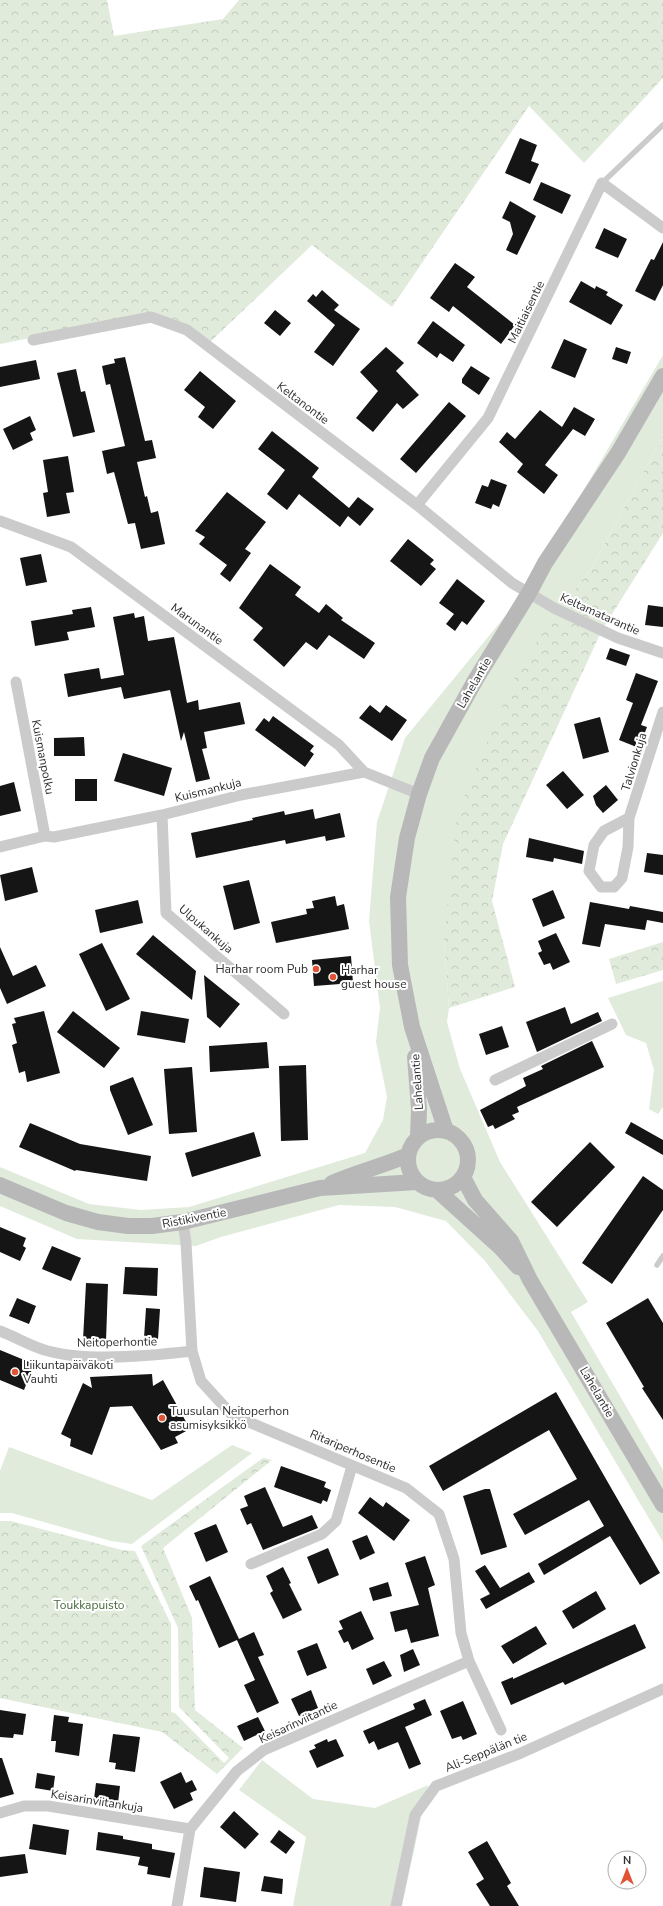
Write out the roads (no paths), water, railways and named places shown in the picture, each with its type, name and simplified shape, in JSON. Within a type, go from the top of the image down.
[{"type":"main road","name":"Lahelantie","points":[[418,1137],[419,1109],[412,1027],[400,965],[398,897],[407,838],[419,794],[432,758],[476,679],[529,594],[545,563],[618,453],[663,376]]},
{"type":"main road","name":"Lahelantie","points":[[412,1027],[446,1131]]},
{"type":"main road","points":[[431,1131],[446,1131],[455,1135],[462,1142],[466,1150],[468,1164],[463,1177],[452,1187],[437,1190],[426,1188],[417,1182],[409,1169],[408,1155],[412,1145],[418,1137],[431,1131]]},
{"type":"main road","name":"Ristikiventie","points":[[0,1185],[66,1213],[98,1222],[128,1226],[152,1226],[183,1222],[320,1188],[354,1173],[385,1165],[408,1155]]},
{"type":"main road","name":"Lahelantie","points":[[463,1177],[475,1200],[511,1241],[530,1280],[663,1505]]},
{"type":"main road","name":"Ristikiventie","points":[[320,1188],[417,1182]]},
{"type":"main road","name":"Lahelantie","points":[[437,1190],[500,1247],[530,1280]]},
{"type":"street","points":[[602,183],[663,228]]},
{"type":"street","name":"Maitiaisentie","points":[[417,505],[488,418],[602,183]]},
{"type":"street","name":"Keltanontie","points":[[33,340],[151,317],[187,330],[417,505],[512,583],[529,594]]},
{"type":"street","name":"Marunantie","points":[[0,521],[71,548],[339,745],[364,772]]},
{"type":"street","name":"Keltamatarantie","points":[[529,594],[554,608],[618,638],[663,653]]},
{"type":"street","name":"Kuismanpolku","points":[[16,682],[45,836]]},
{"type":"street","name":"Talvionkuja","points":[[629,818],[604,831],[594,845],[589,871],[601,887],[614,887],[622,878],[628,847],[629,818],[663,712]]},
{"type":"street","points":[[364,772],[419,794]]},
{"type":"street","name":"Kuismankuja","points":[[0,847],[45,836],[54,837],[162,815],[242,795],[364,772]]},
{"type":"street","name":"Ulpukankuja","points":[[162,815],[166,913],[284,1014]]},
{"type":"street","points":[[495,1080],[612,1024]]},
{"type":"street","name":"Ritariperhosentie","points":[[183,1222],[186,1243],[192,1351],[201,1381],[232,1415],[406,1488],[439,1514],[454,1559],[461,1634],[469,1661],[501,1730]]},
{"type":"street","name":"Neitoperhontie","points":[[0,1331],[47,1351],[74,1356],[154,1356],[192,1351]]},
{"type":"street","points":[[251,1564],[322,1534],[336,1521],[352,1466]]},
{"type":"street","name":"Keisarinviitantie","points":[[178,1906],[190,1830],[237,1771],[264,1750],[469,1661]]},
{"type":"street","name":"Ali-Seppälän tie","points":[[396,1906],[415,1815],[436,1786],[487,1768],[663,1689]]},
{"type":"street","name":"Keisarinviitankuja","points":[[0,1813],[24,1806],[48,1806],[190,1830]]},
{"type":"lane","points":[[602,183],[663,125]]},
{"type":"lane","points":[[656,1265],[663,1256]]},
{"type":"place","name":"Harhar room Pub","points":[[316,969]]},
{"type":"place","name":"Harhar guest house","points":[[333,977]]},
{"type":"place","name":"Liikuntapäiväkoti Vauhti","points":[[15,1372]]},
{"type":"place","name":"Tuusulan Neitoperhon asumisyksikkö","points":[[162,1418]]},
{"type":"park label","name":"Toukkapuisto","points":[[89,1605]]}]
